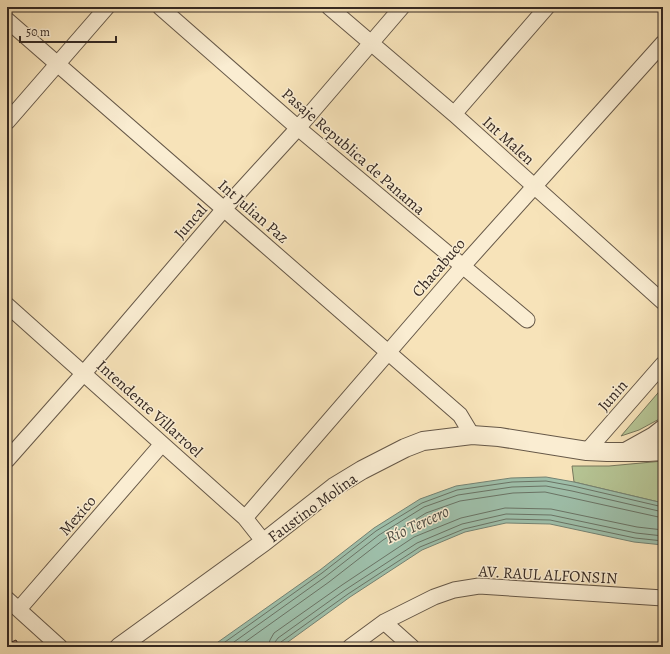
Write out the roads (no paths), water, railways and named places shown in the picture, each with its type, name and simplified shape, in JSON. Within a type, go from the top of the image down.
[{"type":"street","points":[[7,122],[107,7]]},
{"type":"street","name":"Pasaje Republica de Panama","points":[[160,7],[298,128],[527,320]]},
{"type":"street","name":"Int Malen","points":[[329,7],[454,114],[663,302]]},
{"type":"street","name":"Juncal","points":[[7,460],[84,373],[224,209],[298,128],[402,7]]},
{"type":"street","points":[[454,114],[547,7]]},
{"type":"street","name":"Int Julian Paz","points":[[7,20],[460,415],[472,435]]},
{"type":"street","name":"Chacabuco","points":[[245,518],[462,267],[663,43]]},
{"type":"street","name":"Intendente Villarroel","points":[[7,305],[245,518],[264,542]]},
{"type":"street","name":"Junin","points":[[587,451],[663,364]]},
{"type":"street","name":"Faustino Molina","points":[[626,451],[654,436],[663,429]]},
{"type":"street","name":"Faustino Molina","points":[[119,647],[264,542],[334,487],[374,464],[405,448],[423,441],[472,435],[499,437],[587,451],[663,451]]},
{"type":"street","name":"Mexico","points":[[19,609],[162,444]]},
{"type":"street","name":"AV. RAUL ALFONSIN","points":[[350,647],[384,622],[434,597],[454,590],[479,586],[663,598]]},
{"type":"street","points":[[7,599],[60,647]]},
{"type":"street","points":[[384,622],[412,647]]},
{"type":"water","name":"Río Tercero","points":[[546,477],[663,503],[663,545],[634,542],[550,524],[506,523],[465,532],[422,550],[350,597],[281,647],[211,647],[320,570],[374,528],[420,499],[456,486],[511,478]]}]
